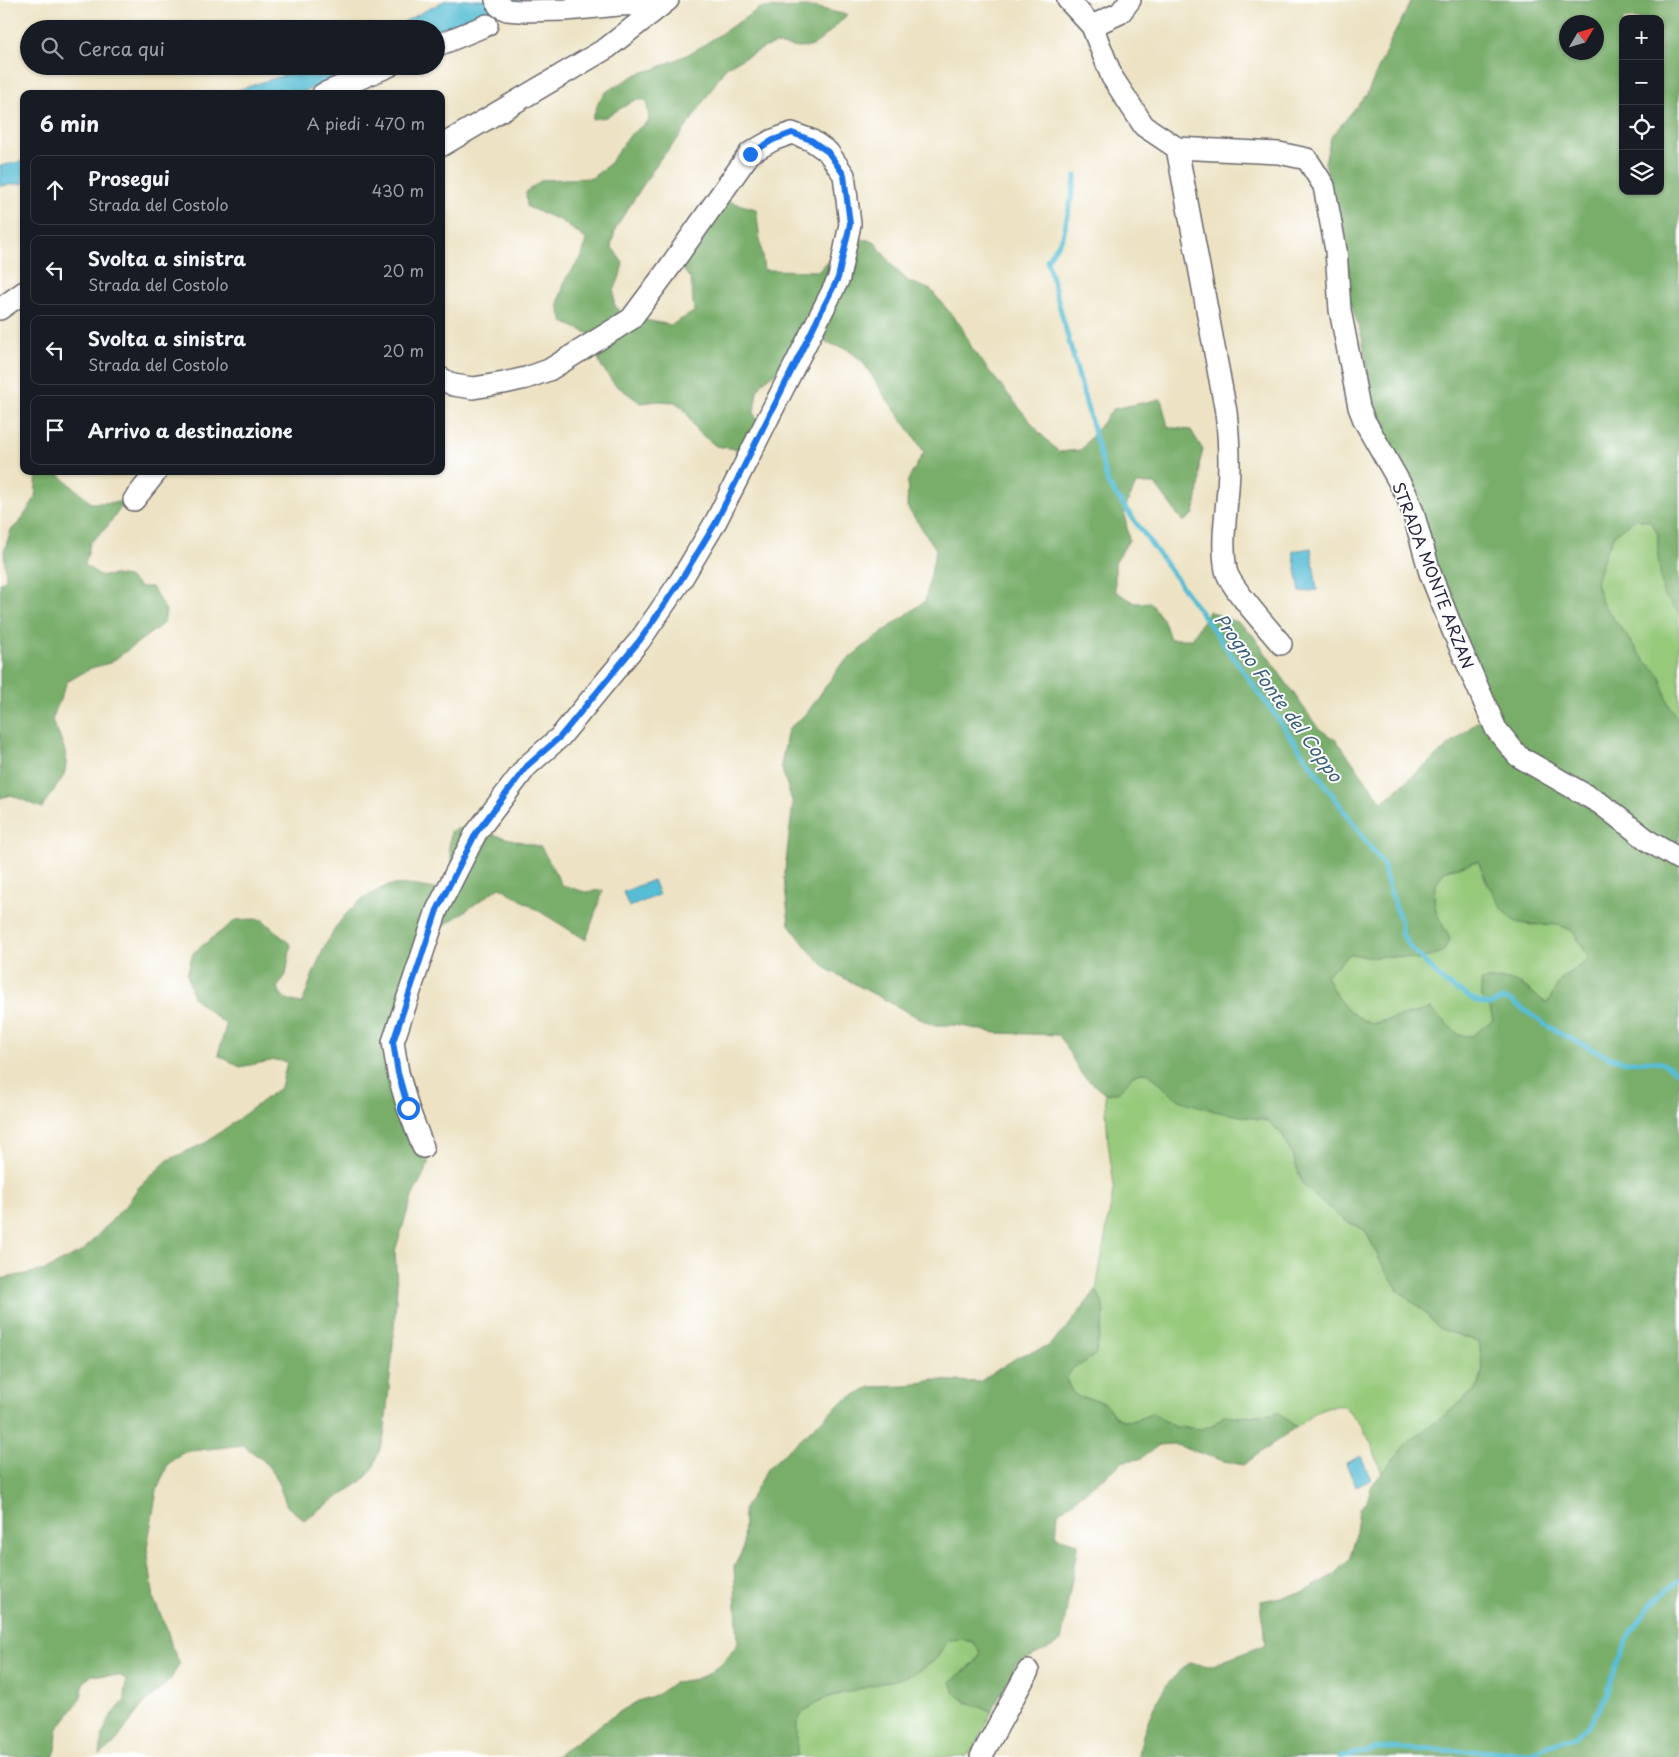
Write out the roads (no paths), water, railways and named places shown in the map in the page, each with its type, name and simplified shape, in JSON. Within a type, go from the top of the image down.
[{"type":"street","points":[[496,0],[499,6],[507,10],[519,11],[663,4]]},
{"type":"street","points":[[1068,0],[1092,26],[1112,77],[1144,126],[1177,148],[1230,440],[1224,531],[1226,571],[1240,594],[1280,644]]},
{"type":"street","points":[[1092,26],[1120,13],[1130,0]]},
{"type":"street","points":[[445,144],[607,48],[663,4]]},
{"type":"street","points":[[445,42],[487,25]]},
{"type":"street","points":[[332,90],[367,75]]},
{"type":"street","points":[[423,1147],[408,1108],[398,1073],[393,1042],[437,910],[476,833],[527,766],[560,737],[640,640],[681,580],[715,524],[838,278],[850,224],[844,175],[828,152],[811,140],[792,133],[773,140],[750,154],[630,319],[549,370],[526,378],[504,384],[474,388],[453,385],[445,380]]},
{"type":"street","name":"STRADA MONTE ARZAN","points":[[1177,148],[1279,152],[1307,158],[1324,186],[1336,250],[1340,310],[1358,407],[1406,494],[1430,573],[1496,729],[1518,756],[1601,804],[1650,842],[1679,859]]},
{"type":"street","points":[[0,309],[20,295]]},
{"type":"street","points":[[134,500],[154,475]]},
{"type":"street","points":[[981,1757],[1028,1671]]},
{"type":"water","points":[[446,0],[523,0],[445,30],[445,20],[407,20]]},
{"type":"water","points":[[285,75],[342,75],[308,90],[238,90]]},
{"type":"water","points":[[20,162],[20,184],[0,186],[0,166]]},
{"type":"water","points":[[1311,548],[1317,590],[1300,592],[1293,551]]},
{"type":"water","points":[[653,880],[659,895],[629,907],[623,892]]},
{"type":"water","points":[[1361,1456],[1371,1480],[1356,1487],[1346,1463]]},
{"type":"waterway","name":"Progno Fonte del Coppo","points":[[1076,176],[1063,237],[1047,260],[1108,484],[1384,866],[1385,875],[1401,922],[1401,933],[1411,948],[1445,983],[1478,1002],[1490,1005],[1502,999],[1510,1000],[1563,1035],[1609,1057],[1626,1062],[1655,1061],[1679,1073]]},
{"type":"waterway","points":[[1340,1757],[1377,1748],[1530,1753],[1575,1736],[1590,1724],[1607,1695],[1617,1664],[1631,1633],[1651,1604],[1679,1580]]}]
